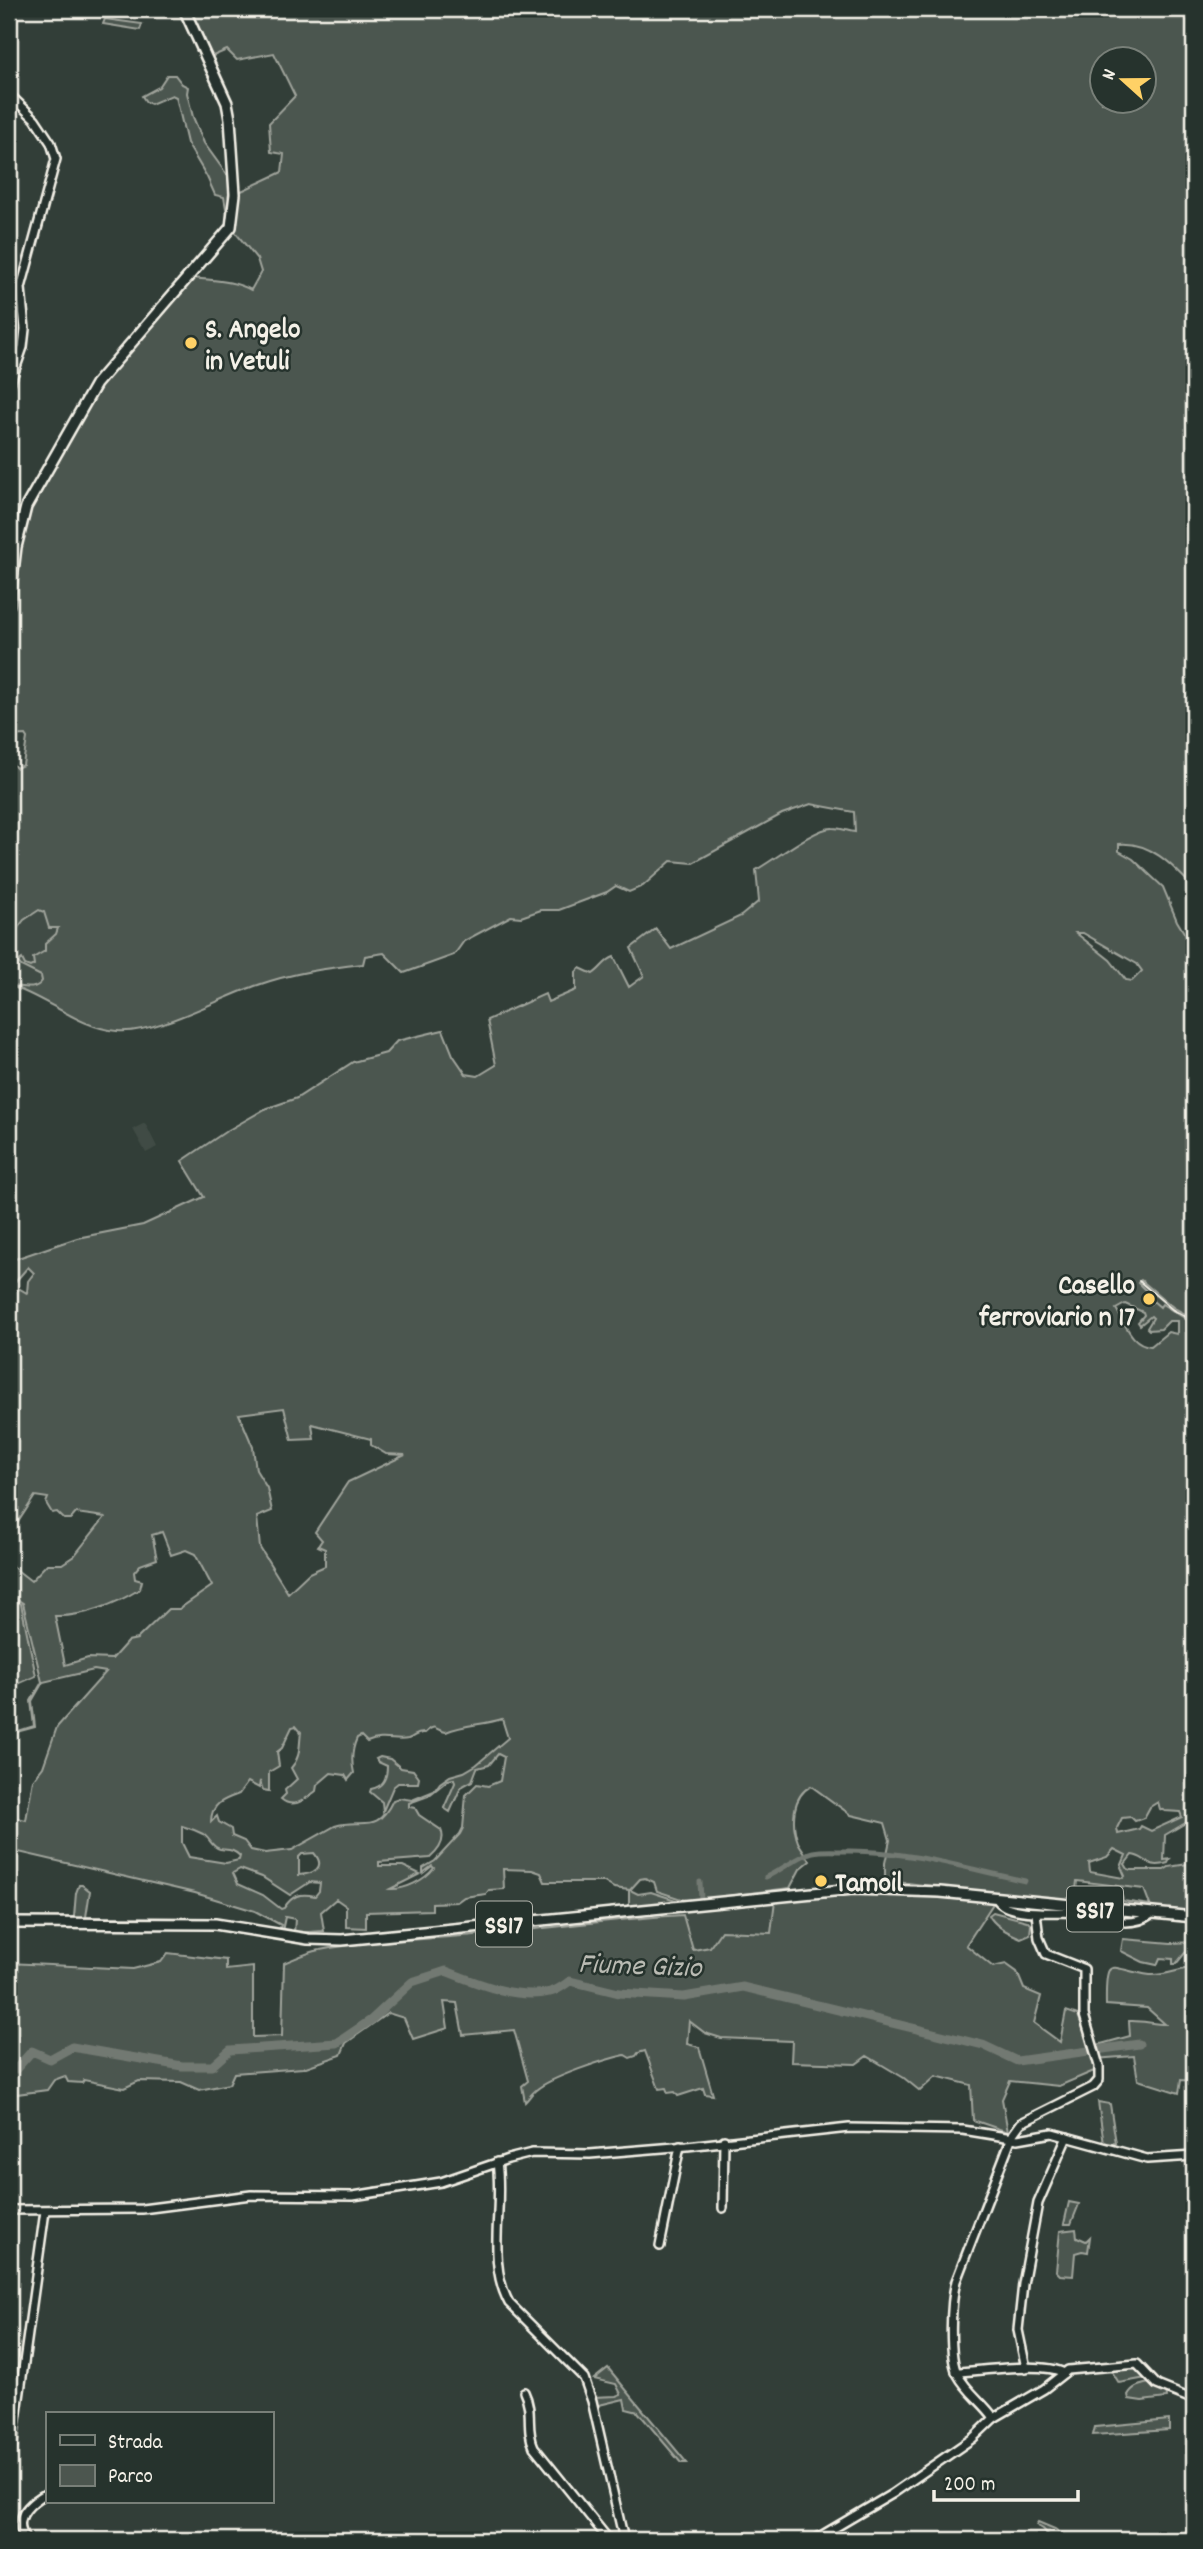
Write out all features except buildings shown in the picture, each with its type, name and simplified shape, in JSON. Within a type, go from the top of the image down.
[{"type":"main road","points":[[9,606],[12,546],[26,507],[96,384],[230,227],[235,194],[227,103],[184,9]]},
{"type":"main road","name":"SS17","points":[[10,1923],[215,1924],[308,1939],[342,1940],[684,1903],[853,1889],[930,1891],[1080,1910],[1194,1917]]},
{"type":"street","points":[[9,94],[35,119],[51,143],[56,159],[21,288],[25,329],[23,347],[9,387]]},
{"type":"street","points":[[997,1899],[1004,1906],[1036,1913],[1080,1910]]},
{"type":"street","points":[[994,2418],[956,2372],[953,2340],[956,2281],[1012,2138],[1021,2123],[1093,2087],[1100,2075],[1084,2015],[1084,1969],[1046,1954],[1037,1930],[1036,1913]]},
{"type":"street","points":[[9,2210],[142,2209],[251,2195],[354,2196],[441,2182],[532,2153],[590,2154],[680,2147],[849,2128],[963,2130],[1025,2139],[1045,2133],[1147,2159],[1194,2156]]},
{"type":"street","points":[[1026,2368],[1018,2330],[1023,2284],[1038,2203],[1067,2137]]},
{"type":"street","points":[[723,2208],[724,2140]]},
{"type":"street","points":[[660,2246],[680,2147]]},
{"type":"street","points":[[497,2162],[501,2288],[509,2303],[584,2378],[592,2401],[624,2540]]},
{"type":"street","points":[[9,2459],[30,2334],[45,2211]]},
{"type":"street","points":[[814,2540],[892,2494],[972,2438],[994,2418],[1072,2369],[1137,2364],[1157,2385],[1194,2400]]},
{"type":"street","points":[[956,2372],[1055,2368],[1064,2373]]},
{"type":"street","points":[[524,2392],[531,2406],[529,2427],[534,2446],[609,2540]]},
{"type":"street","points":[[25,2540],[21,2530],[21,2518],[32,2502],[46,2494]]},
{"type":"shaded area","points":[[39,910],[44,912],[49,927],[58,928],[56,934],[45,944],[45,951],[33,958],[34,965],[25,965],[22,960],[18,962],[41,977],[42,981],[35,987],[9,985],[9,935]]},
{"type":"shaded area","points":[[145,1123],[157,1147],[146,1153],[133,1129]]},
{"type":"shaded area","points":[[1140,1280],[1174,1308],[1194,1319],[1194,1324],[1162,1305],[1160,1307],[1151,1304],[1142,1298],[1138,1283]]},
{"type":"shaded area","points":[[775,1900],[772,1933],[721,1931],[710,1947],[692,1951],[683,1909]]},
{"type":"green space","points":[[184,9],[1194,9],[1194,888],[1170,864],[1152,851],[1131,844],[1119,844],[1119,851],[1133,859],[1163,887],[1177,921],[1188,939],[1194,941],[1194,1319],[1174,1308],[1141,1280],[1138,1283],[1147,1292],[1143,1298],[1150,1304],[1153,1301],[1160,1307],[1162,1304],[1194,1324],[1194,1818],[1165,1835],[1164,1860],[1170,1859],[1168,1863],[1155,1865],[1132,1855],[1125,1864],[1131,1870],[1164,1870],[1194,1863],[1194,1913],[1014,1897],[885,1880],[885,1863],[890,1840],[885,1823],[851,1815],[811,1786],[800,1796],[794,1819],[798,1842],[810,1861],[800,1869],[790,1888],[687,1901],[657,1891],[654,1882],[645,1878],[640,1879],[630,1890],[638,1894],[651,1892],[682,1902],[629,1909],[629,1890],[614,1888],[604,1882],[545,1882],[541,1873],[532,1870],[503,1869],[504,1889],[489,1890],[486,1894],[464,1897],[457,1902],[432,1903],[432,1910],[366,1912],[366,1928],[346,1927],[346,1906],[336,1899],[321,1912],[324,1931],[294,1933],[295,1919],[285,1917],[282,1931],[210,1920],[9,1919],[74,1917],[76,1893],[79,1885],[82,1885],[90,1891],[86,1917],[210,1918],[279,1930],[281,1925],[255,1911],[195,1893],[19,1852],[9,1860],[9,1816],[26,1820],[33,1780],[43,1767],[57,1727],[106,1672],[94,1670],[43,1682],[32,1701],[35,1727],[9,1734],[34,1726],[31,1701],[42,1682],[23,1603],[9,1594],[9,1564],[31,1581],[47,1564],[62,1564],[74,1556],[105,1517],[76,1513],[71,1519],[64,1519],[57,1512],[52,1513],[46,1503],[48,1498],[35,1496],[18,1522],[9,1512],[9,1338],[12,1337],[9,1335],[9,1292],[20,1289],[27,1293],[28,1281],[34,1273],[28,1267],[16,1281],[9,1281],[9,1261],[77,1238],[143,1225],[204,1197],[182,1161],[225,1132],[265,1109],[297,1098],[353,1062],[386,1053],[397,1041],[443,1030],[453,1055],[466,1074],[478,1076],[496,1065],[487,1020],[545,994],[548,1002],[576,990],[576,972],[580,968],[593,974],[614,957],[629,987],[644,976],[631,948],[656,929],[671,949],[741,916],[759,901],[756,870],[806,838],[826,829],[855,832],[854,812],[811,804],[782,814],[693,863],[671,861],[643,886],[629,892],[616,886],[559,910],[541,910],[521,917],[511,916],[464,941],[454,955],[404,973],[384,953],[365,956],[363,964],[271,981],[169,1021],[132,1031],[103,1029],[89,1024],[10,986],[32,987],[42,981],[41,976],[18,962],[22,959],[25,965],[34,965],[33,958],[45,951],[45,944],[56,934],[58,928],[49,928],[44,912],[39,910],[9,935],[9,760],[16,768],[23,765],[27,738],[25,735],[9,736],[9,606],[20,525],[83,404],[187,277],[228,282],[251,290],[261,272],[257,259],[231,227],[235,194],[282,172],[284,154],[271,152],[269,123],[295,96],[274,53],[237,60],[227,50],[206,59]],"holes":[[[1076,933],[1083,933],[1137,964],[1142,971],[1132,981],[1126,980],[1110,960]],[[1125,1304],[1143,1312],[1144,1315],[1138,1322],[1140,1325],[1151,1316],[1153,1318],[1147,1328],[1149,1330],[1161,1329],[1169,1321],[1177,1321],[1177,1334],[1168,1332],[1151,1346],[1144,1345],[1130,1333],[1116,1309]],[[284,1408],[292,1440],[314,1439],[312,1424],[371,1439],[371,1445],[386,1454],[405,1455],[348,1482],[315,1532],[322,1540],[318,1546],[325,1549],[325,1566],[309,1573],[288,1593],[260,1548],[257,1517],[272,1511],[267,1488],[256,1470],[253,1447],[239,1414]],[[162,1532],[171,1555],[186,1550],[195,1554],[212,1586],[179,1609],[168,1609],[137,1639],[128,1641],[112,1659],[88,1658],[65,1665],[55,1616],[77,1614],[121,1600],[140,1589],[142,1581],[135,1579],[134,1572],[140,1565],[157,1559],[152,1535]],[[502,1719],[508,1738],[476,1765],[450,1776],[434,1791],[412,1800],[393,1800],[381,1818],[374,1822],[335,1826],[292,1850],[265,1853],[251,1850],[244,1841],[232,1836],[231,1829],[219,1822],[217,1816],[211,1822],[216,1806],[239,1794],[248,1782],[259,1788],[260,1781],[263,1790],[269,1791],[269,1772],[279,1766],[277,1752],[282,1748],[292,1727],[296,1726],[301,1732],[298,1755],[291,1768],[297,1779],[285,1790],[286,1794],[281,1799],[290,1804],[299,1802],[316,1791],[317,1785],[331,1773],[345,1775],[348,1780],[354,1773],[353,1751],[357,1738],[361,1736],[367,1742],[379,1739],[403,1740],[434,1728],[446,1732]],[[498,1754],[504,1757],[500,1781],[488,1786],[477,1784],[466,1795],[460,1834],[435,1861],[423,1868],[423,1873],[432,1866],[434,1868],[414,1883],[390,1889],[420,1874],[403,1866],[379,1866],[379,1862],[430,1858],[442,1842],[441,1830],[419,1815],[415,1808],[409,1807],[409,1803],[428,1796],[448,1780],[454,1779],[455,1783],[444,1808],[450,1812],[461,1787],[472,1781],[477,1768],[489,1765]],[[1158,1802],[1160,1809],[1180,1812],[1182,1817],[1151,1831],[1141,1826],[1139,1829],[1118,1834],[1117,1828],[1122,1818],[1131,1817],[1135,1821],[1144,1818],[1150,1807]],[[182,1826],[203,1834],[217,1848],[233,1851],[240,1856],[239,1860],[226,1863],[189,1857],[182,1843]],[[1114,1849],[1126,1855],[1121,1867],[1125,1876],[1123,1878],[1090,1872],[1089,1863],[1107,1857]],[[314,1853],[319,1866],[313,1872],[299,1875],[299,1857],[302,1854]],[[240,1869],[262,1877],[290,1895],[310,1882],[320,1883],[319,1891],[315,1896],[297,1896],[281,1909],[263,1895],[238,1884],[233,1873]],[[1077,1881],[1144,1889],[1150,1905],[1123,1901],[1122,1896],[1076,1890]]]},
{"type":"green space","points":[[105,19],[142,24],[140,30],[103,24]]},
{"type":"green space","points":[[167,75],[175,75],[188,87],[193,117],[204,143],[230,179],[230,215],[227,214],[224,197],[215,195],[187,143],[176,97],[172,95],[151,104],[142,96],[159,87]]},
{"type":"green space","points":[[9,1597],[21,1604],[36,1676],[9,1688]]},
{"type":"green space","points":[[376,1759],[390,1759],[401,1768],[413,1770],[419,1778],[418,1783],[398,1783],[393,1787],[383,1811],[382,1802],[370,1792],[384,1782],[386,1775],[387,1766]]},
{"type":"green space","points":[[864,1893],[910,1894],[994,1902],[966,1945],[993,1967],[1006,1964],[1017,1972],[1024,1989],[1041,1996],[1034,2023],[1060,2042],[1066,2011],[1078,2015],[1090,2047],[1130,2036],[1129,2021],[1165,2024],[1147,2008],[1106,2005],[1109,1970],[1118,1968],[1155,1975],[1194,1967],[1194,2085],[1192,2081],[1181,2080],[1179,2093],[1138,2080],[1134,2056],[1094,2059],[1094,2071],[1059,2086],[1010,2081],[1002,2099],[1008,2132],[973,2120],[971,2085],[936,2076],[920,2091],[867,2056],[856,2064],[791,2062],[792,2041],[721,2038],[705,2033],[689,2021],[687,2044],[699,2047],[713,2095],[705,2094],[703,2088],[678,2096],[675,2092],[668,2093],[666,2088],[659,2089],[645,2051],[630,2058],[625,2055],[616,2057],[566,2074],[543,2085],[525,2102],[522,2086],[528,2081],[514,2030],[463,2035],[457,2003],[444,2002],[448,2028],[413,2039],[404,2018],[388,2013],[346,2043],[341,2055],[303,2068],[234,2073],[229,2084],[199,2090],[181,2082],[139,2081],[124,2088],[84,2080],[82,2083],[68,2082],[65,2076],[54,2080],[47,2090],[9,2095],[9,1963],[133,1969],[161,1962],[168,1953],[226,1960],[226,1970],[253,1967],[253,2037],[282,2036],[284,1963],[316,1951],[378,1942],[683,1915],[693,1950],[710,1947],[721,1931],[771,1933],[775,1900]]},
{"type":"green space","points":[[993,1912],[1027,1921],[1031,1925],[1030,1934],[1021,1938],[1003,1929],[989,1915]]},
{"type":"green space","points":[[1123,1939],[1194,1942],[1176,1964],[1173,1964],[1173,1959],[1160,1958],[1157,1965],[1143,1962],[1121,1951]]},
{"type":"green space","points":[[1098,2102],[1110,2104],[1116,2143],[1104,2144]]},
{"type":"green space","points":[[1069,2202],[1079,2204],[1071,2224],[1064,2224]]},
{"type":"green space","points":[[1076,2229],[1077,2237],[1086,2241],[1090,2237],[1088,2252],[1075,2253],[1073,2276],[1060,2275],[1056,2271],[1060,2231]]},
{"type":"green space","points":[[1137,2366],[1146,2378],[1119,2383],[1111,2370]]},
{"type":"green space","points":[[608,2368],[687,2463],[681,2463],[638,2412],[626,2409],[624,2399],[595,2406],[593,2397],[621,2394],[616,2384],[594,2379]]},
{"type":"green space","points":[[1150,2383],[1166,2390],[1167,2398],[1142,2401],[1129,2399],[1128,2395],[1135,2388]]},
{"type":"green space","points":[[1169,2420],[1169,2430],[1093,2435],[1095,2427]]},
{"type":"green space","points":[[1038,2522],[1055,2529],[1069,2540],[1053,2540],[1036,2525]]},
{"type":"waterway","points":[[766,1877],[808,1853],[868,1851],[913,1857],[1025,1881]]},
{"type":"waterway","points":[[700,1882],[701,1899]]},
{"type":"waterway","name":"Fiume Gizio","points":[[9,2066],[16,2069],[32,2051],[50,2059],[72,2047],[182,2066],[212,2066],[230,2050],[337,2043],[371,2020],[412,1982],[446,1971],[497,1989],[524,1994],[553,1991],[570,1981],[619,1993],[684,1997],[743,1987],[983,2045],[1017,2061],[1139,2044]]},
{"type":"railway","points":[[1139,1281],[1173,1310],[1194,1321]]},
{"type":"place","name":"S. Angelo in Vetuli","points":[[191,343]]},
{"type":"place","name":"Casello ferroviario n 17","points":[[1149,1299]]},
{"type":"place","name":"Tamoil","points":[[821,1881]]}]
